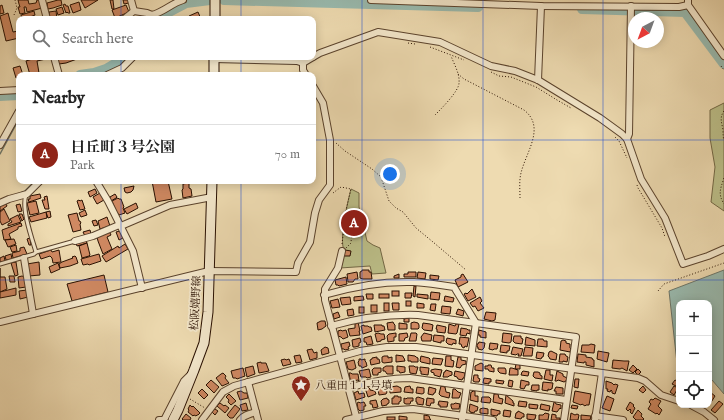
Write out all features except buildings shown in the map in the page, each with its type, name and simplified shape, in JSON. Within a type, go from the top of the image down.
[{"type":"main road","points":[[215,0],[215,16]]},
{"type":"main road","points":[[214,60],[214,72]]},
{"type":"main road","name":"松阪嬉野線","points":[[173,420],[204,343],[208,312],[212,184]]},
{"type":"street","points":[[42,0],[46,16]]},
{"type":"street","points":[[131,0],[134,11]]},
{"type":"street","points":[[156,16],[176,2],[183,0]]},
{"type":"street","points":[[371,0],[541,6],[679,7],[688,3],[724,56]]},
{"type":"street","points":[[538,80],[541,6]]},
{"type":"street","points":[[627,139],[629,134],[631,6]]},
{"type":"street","points":[[128,16],[134,11],[147,13],[151,16]]},
{"type":"street","points":[[316,55],[378,32],[440,42],[491,66],[515,71],[538,80],[600,118],[627,139],[641,179],[665,218],[683,264],[724,249]]},
{"type":"street","points":[[55,60],[58,72]]},
{"type":"street","points":[[114,72],[122,68],[130,60]]},
{"type":"street","points":[[269,60],[297,61],[303,63],[308,60]]},
{"type":"street","points":[[303,63],[304,72]]},
{"type":"street","points":[[0,91],[16,90]]},
{"type":"street","points":[[0,322],[209,271],[296,272],[298,263],[310,242],[319,200],[330,185],[330,140],[323,103],[316,91]]},
{"type":"street","points":[[0,145],[16,116]]},
{"type":"street","points":[[0,203],[27,194],[37,184]]},
{"type":"street","points":[[98,184],[133,251],[142,288]]},
{"type":"street","points":[[75,242],[170,205],[212,197]]},
{"type":"street","points":[[342,251],[338,268],[325,289],[324,295],[356,419]]},
{"type":"street","points":[[24,258],[33,314]]},
{"type":"street","points":[[324,295],[354,287],[387,283],[414,282],[454,287],[476,323],[462,418]]},
{"type":"street","points":[[332,326],[366,318],[402,314],[576,337],[564,420]]},
{"type":"street","points":[[202,420],[223,392],[234,386],[372,349],[402,346],[471,354],[638,378],[661,395],[676,400]]},
{"type":"street","points":[[159,420],[164,420],[184,381],[194,370]]},
{"type":"street","points":[[602,373],[595,418],[623,420]]},
{"type":"street","points":[[348,388],[367,382],[404,378],[467,385],[566,400]]},
{"type":"street","points":[[248,382],[258,420]]},
{"type":"street","points":[[697,408],[714,420]]},
{"type":"street","points":[[346,420],[356,419],[377,412],[398,409],[413,409],[462,418],[493,420]]},
{"type":"street","points":[[240,420],[247,414],[256,412]]},
{"type":"lane","points":[[27,194],[24,200],[25,209],[36,252]]},
{"type":"lane","points":[[0,264],[24,258],[36,252],[75,242]]},
{"type":"path","points":[[14,15],[16,8],[15,0]]},
{"type":"path","points":[[405,42],[418,45]]},
{"type":"path","points":[[426,45],[463,60]]},
{"type":"path","points":[[435,115],[448,102],[460,84],[451,55]]},
{"type":"path","points":[[721,66],[724,70]]},
{"type":"path","points":[[488,71],[499,76],[511,77],[536,87],[576,110]]},
{"type":"path","points":[[458,74],[464,79],[530,114],[535,133],[521,173],[520,198]]},
{"type":"path","points":[[724,111],[721,115],[720,122],[723,128],[724,140]]},
{"type":"path","points":[[615,136],[620,141],[628,160]]},
{"type":"path","points":[[330,140],[334,141],[345,151],[382,177],[389,201],[403,212],[416,228],[466,270]]},
{"type":"path","points":[[724,178],[720,192],[720,198],[724,204]]},
{"type":"path","points":[[637,184],[662,228],[667,241]]},
{"type":"path","points":[[330,194],[341,187],[351,189],[346,210],[342,251]]},
{"type":"path","points":[[342,251],[351,243],[353,215],[346,210]]},
{"type":"path","points":[[658,291],[664,284],[724,263]]},
{"type":"path","points":[[187,397],[208,411]]},
{"type":"green space","points":[[724,103],[724,211],[711,202],[715,167],[710,138],[710,110]]},
{"type":"green space","points":[[351,189],[359,193],[359,207],[367,241],[380,248],[386,273],[372,274],[370,266],[340,268],[344,250],[344,220]]},
{"type":"water","points":[[724,270],[724,394],[712,380],[712,300],[676,300],[676,354],[669,291]]},
{"type":"waterway","points":[[163,16],[186,3],[210,0]]},
{"type":"waterway","points":[[224,0],[478,7]]},
{"type":"waterway","points":[[582,9],[685,12],[724,64]]},
{"type":"waterway","points":[[97,72],[106,69],[121,60]]},
{"type":"waterway","points":[[0,96],[16,95]]},
{"type":"waterway","points":[[0,154],[16,125]]},
{"type":"waterway","points":[[18,194],[25,191],[32,184]]},
{"type":"place","name":"日丘町３号公園","points":[[354,223]]},
{"type":"place","name":"八重田１１号墳","points":[[301,402]]}]
